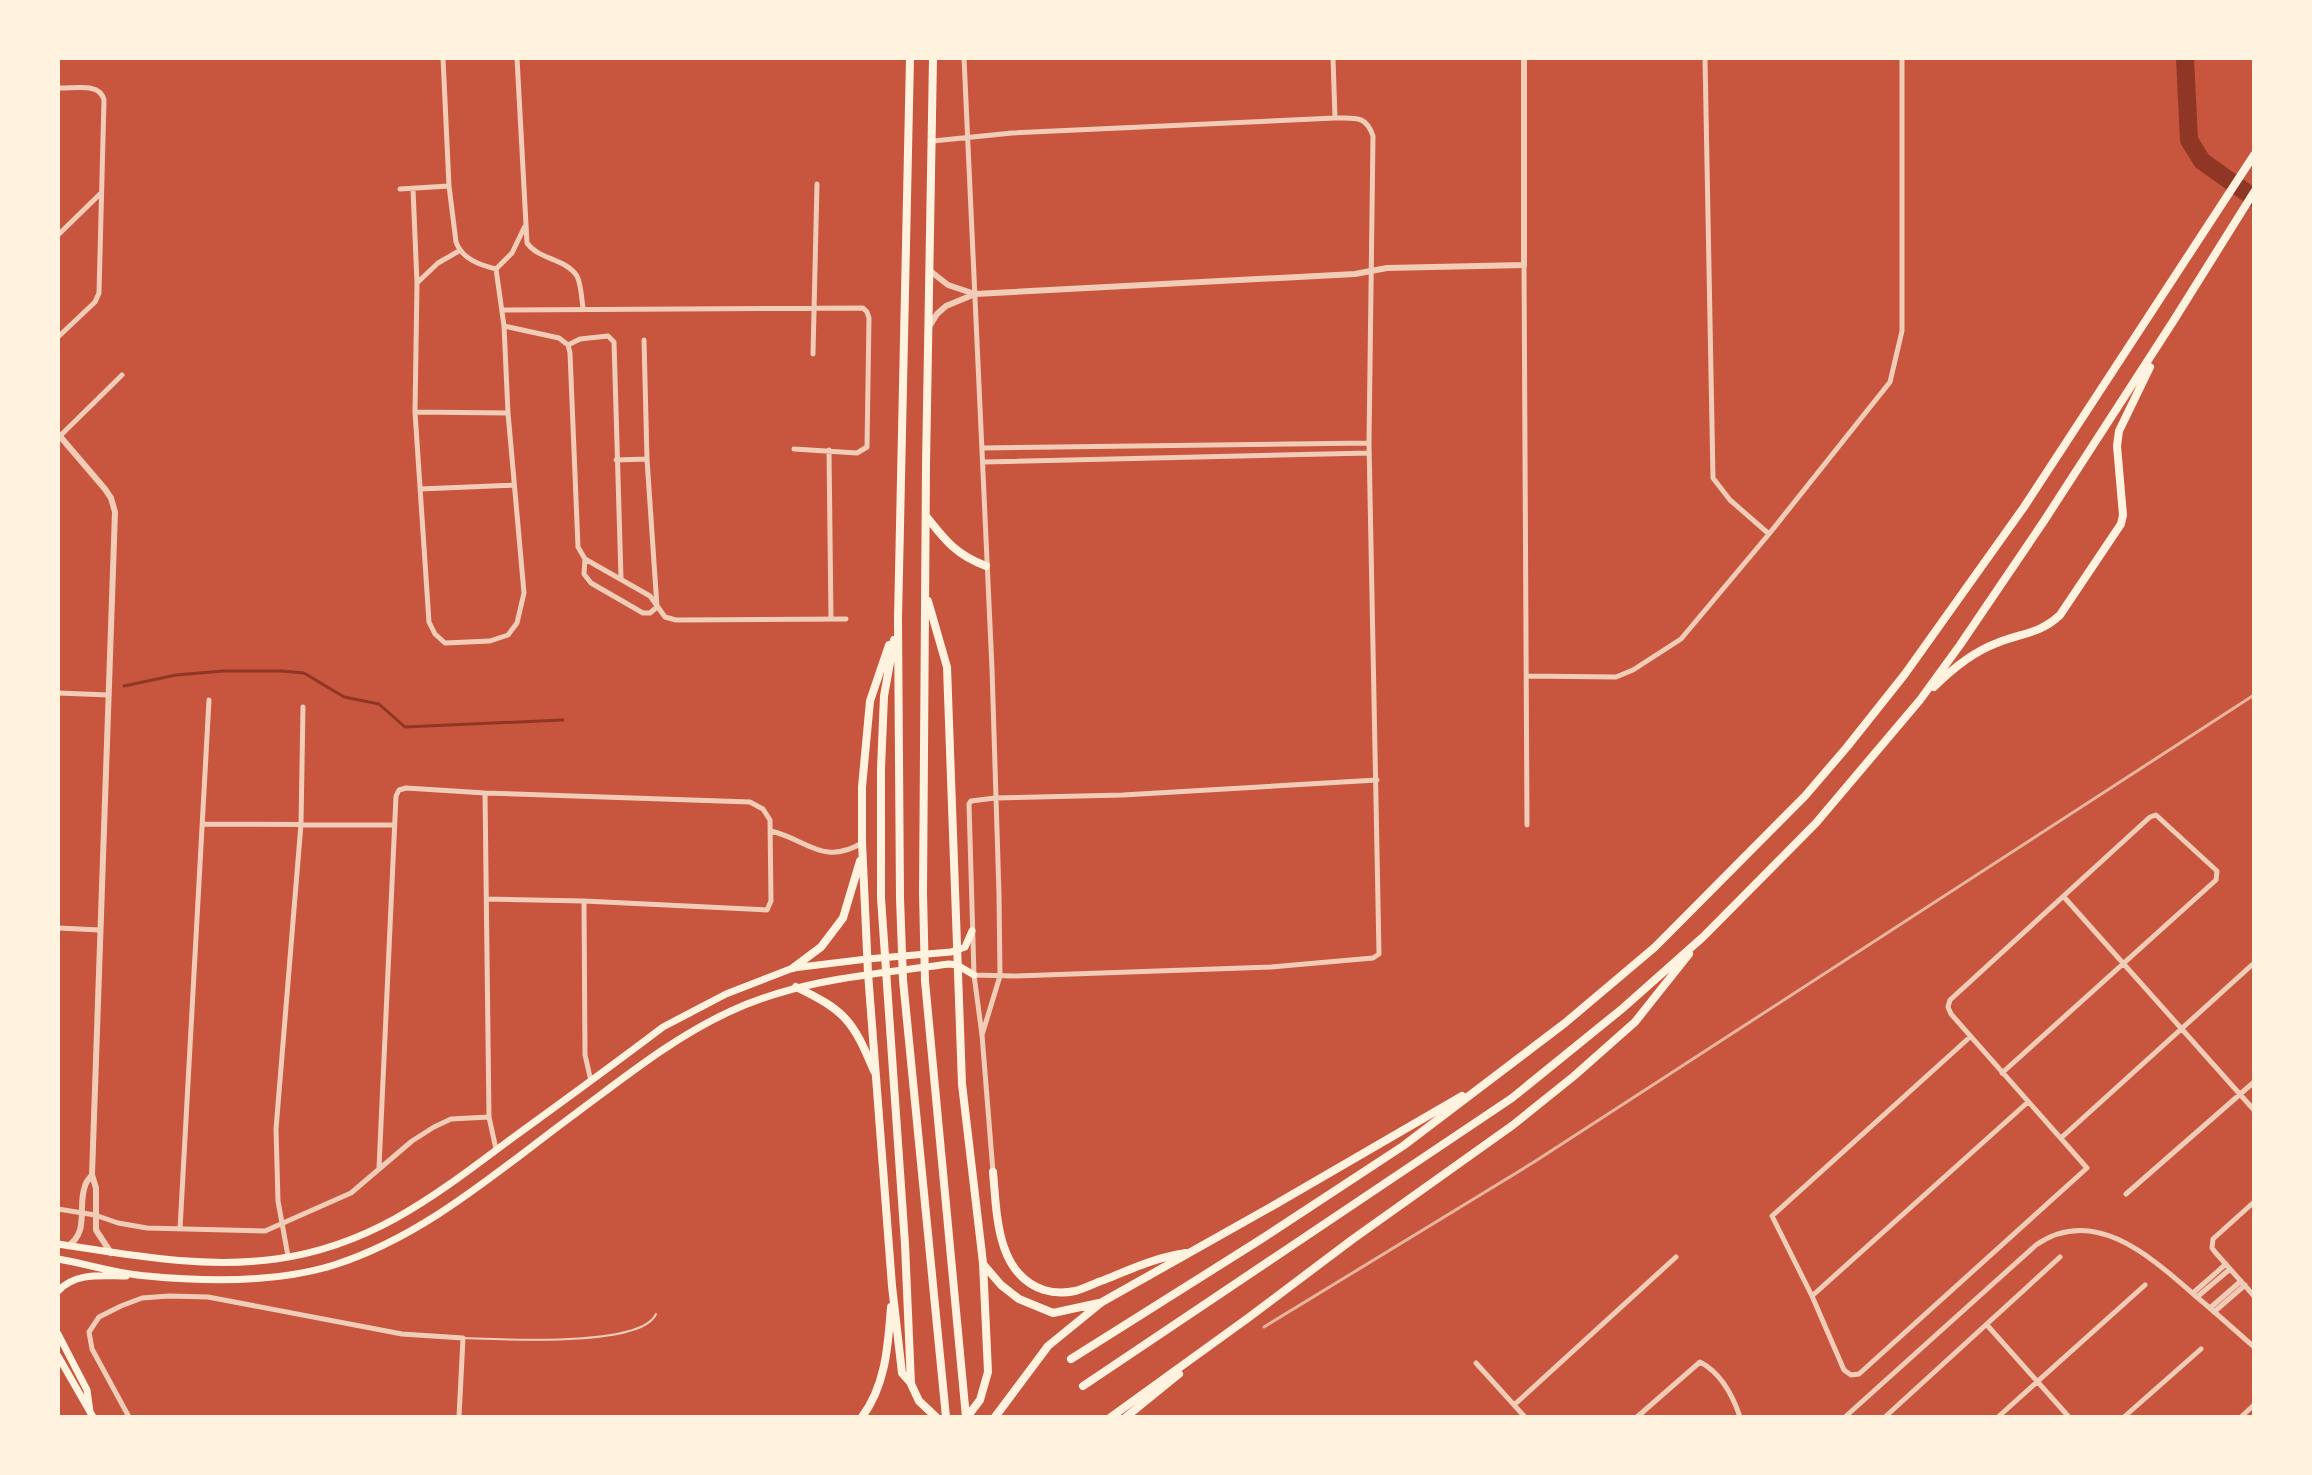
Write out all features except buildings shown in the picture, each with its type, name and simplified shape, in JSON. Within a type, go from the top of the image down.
[{"type":"highway","points":[[910,58],[898,619],[900,898],[903,980],[946,1417]]},
{"type":"highway","points":[[933,58],[925,588],[925,981],[967,1417]]},
{"type":"highway","points":[[1071,1359],[1403,1146],[1565,1023],[1655,947],[1805,796],[1905,674],[2024,507],[2254,155]]},
{"type":"highway","points":[[1083,1386],[1512,1098],[1623,1008],[1703,937],[1816,823],[1920,700],[2044,521],[2254,192]]},
{"type":"highway","points":[[1920,700],[1946,675],[1981,650],[2051,624],[2115,535],[2123,515],[2117,446],[2119,431],[2174,320]]},
{"type":"highway","points":[[926,516],[950,546],[968,559],[986,566]]},
{"type":"highway","points":[[925,588],[947,667],[962,1084],[983,1263],[988,1372],[980,1400],[967,1417]]},
{"type":"highway","points":[[898,619],[870,701],[862,787],[867,959],[892,1286],[902,1373],[919,1401],[936,1417]]},
{"type":"highway","points":[[898,619],[884,696],[881,898],[911,1384]]},
{"type":"highway","points":[[793,968],[821,947],[843,918],[863,847]]},
{"type":"highway","points":[[1111,1417],[1513,1125],[1574,1076],[1635,1022],[1703,937]]},
{"type":"highway","points":[[796,987],[840,1012],[858,1032],[878,1079]]},
{"type":"highway","points":[[995,1417],[1048,1346],[1102,1302],[1494,1077]]},
{"type":"highway","points":[[993,1172],[1006,1254],[1026,1282],[1037,1287],[1050,1292],[1075,1291],[1165,1256],[1194,1251]]},
{"type":"highway","points":[[983,1263],[1001,1285],[1019,1299],[1053,1313],[1102,1302]]},
{"type":"highway","points":[[862,1417],[879,1384],[888,1351],[892,1286]]},
{"type":"highway","points":[[1126,1417],[1248,1318]]},
{"type":"main road","points":[[58,1244],[150,1259],[208,1263],[288,1257],[327,1248],[377,1230],[431,1199],[663,1027],[694,1009],[793,968],[959,951],[965,947],[972,931]]},
{"type":"main road","points":[[58,1291],[72,1280],[89,1275],[215,1280],[275,1276],[333,1265],[386,1244],[435,1216],[671,1043],[733,1009],[796,987],[868,973],[949,964],[974,975]]},
{"type":"main road","points":[[68,1246],[59,1261],[145,1276]]},
{"type":"main road","points":[[58,1334],[87,1390],[92,1415]]},
{"type":"main road","points":[[58,1356],[92,1415]]},
{"type":"street","points":[[443,58],[449,186],[456,242],[459,251],[478,264],[496,269]]},
{"type":"street","points":[[517,58],[527,243],[533,251],[563,263],[577,277],[583,309]]},
{"type":"street","points":[[964,58],[992,669],[1000,976],[982,1035]]},
{"type":"street","points":[[1333,58],[1335,118]]},
{"type":"street","points":[[1524,58],[1527,825]]},
{"type":"street","points":[[1705,58],[1713,478],[1730,500],[1769,534]]},
{"type":"street","points":[[1526,676],[1616,677],[1633,670],[1681,639],[1890,382],[1902,331],[1902,58]]},
{"type":"street","points":[[58,88],[93,88],[103,94],[99,293],[95,302],[58,337]]},
{"type":"street","points":[[933,141],[1012,133],[1335,118],[1360,118],[1370,125],[1373,136],[1369,453],[1379,954],[1373,958],[1271,967],[974,975]]},
{"type":"street","points":[[813,354],[817,184]]},
{"type":"street","points":[[400,189],[449,186]]},
{"type":"street","points":[[413,189],[417,283],[415,412],[429,622],[435,634],[445,643],[490,641],[508,635],[517,623],[524,593],[508,413],[503,310],[496,269]]},
{"type":"street","points":[[58,235],[100,194]]},
{"type":"street","points":[[496,269],[512,253],[525,226]]},
{"type":"street","points":[[417,283],[438,263],[459,251]]},
{"type":"street","points":[[929,270],[948,285],[975,294],[1339,275],[1387,268],[1524,265]]},
{"type":"street","points":[[929,327],[946,306],[975,294]]},
{"type":"street","points":[[503,310],[863,308],[869,318],[867,447],[857,453],[794,449]]},
{"type":"street","points":[[504,326],[559,338],[568,345],[578,547],[585,559],[650,596],[665,617],[676,620],[846,619]]},
{"type":"street","points":[[568,345],[578,339],[608,336],[613,340],[621,579]]},
{"type":"street","points":[[644,340],[647,459],[657,607]]},
{"type":"street","points":[[111,1253],[96,1230],[96,1188],[92,1175],[115,512],[105,489],[58,436],[122,375]]},
{"type":"street","points":[[415,412],[508,413]]},
{"type":"street","points":[[982,448],[1369,443]]},
{"type":"street","points":[[829,450],[831,619]]},
{"type":"street","points":[[983,462],[1369,453]]},
{"type":"street","points":[[616,460],[647,459]]},
{"type":"street","points":[[420,489],[514,485]]},
{"type":"street","points":[[585,559],[584,574],[591,583],[643,613],[650,613],[657,607]]},
{"type":"street","points":[[58,693],[109,695]]},
{"type":"street","points":[[180,1229],[209,700]]},
{"type":"street","points":[[288,1257],[281,1224],[276,1129],[301,824],[303,707]]},
{"type":"street","points":[[993,1172],[974,975],[969,804],[973,799],[1123,795],[1377,780]]},
{"type":"street","points":[[379,1168],[396,796],[399,790],[750,802],[763,809],[770,820],[771,901],[767,910],[488,899]]},
{"type":"street","points":[[485,793],[489,1117],[496,1150]]},
{"type":"street","points":[[1970,1037],[1773,1214],[1773,1220],[1812,1296],[1844,1370],[1851,1375],[1859,1374],[2087,1168],[2061,1138],[2028,1102],[2002,1073],[1970,1037],[1948,1007],[1950,1000],[2156,815],[2217,871],[2216,880],[2002,1073]]},
{"type":"street","points":[[204,824],[395,825]]},
{"type":"street","points":[[771,831],[814,850],[830,853],[863,847]]},
{"type":"street","points":[[2064,897],[2254,1110]]},
{"type":"street","points":[[584,901],[585,1055],[591,1081]]},
{"type":"street","points":[[58,928],[100,930]]},
{"type":"street","points":[[2061,1138],[2254,963]]},
{"type":"street","points":[[976,990],[986,999],[994,996]]},
{"type":"street","points":[[2126,1194],[2254,1082]]},
{"type":"street","points":[[1812,1296],[2028,1102]]},
{"type":"street","points":[[58,1209],[95,1215],[133,1227],[265,1231],[351,1193],[412,1141],[434,1127],[451,1119],[489,1117]]},
{"type":"street","points":[[68,1246],[76,1240],[80,1231],[85,1186],[92,1175]]},
{"type":"street","points":[[2254,1202],[2213,1239],[2212,1248],[2254,1296]]},
{"type":"street","points":[[1845,1417],[2036,1245],[2060,1234],[2089,1232],[2122,1241],[2153,1259],[2254,1347]]},
{"type":"street","points":[[1514,1405],[1676,1257]]},
{"type":"street","points":[[1885,1417],[2060,1257]]},
{"type":"street","points":[[2195,1295],[2228,1266]]},
{"type":"street","points":[[2212,1310],[2243,1283]]},
{"type":"street","points":[[1998,1417],[2145,1285]]},
{"type":"street","points":[[129,1417],[92,1349],[89,1332],[99,1317],[142,1298],[208,1297],[402,1334],[463,1338],[459,1417]]},
{"type":"street","points":[[1987,1325],[2069,1417]]},
{"type":"street","points":[[2124,1417],[2201,1349]]},
{"type":"street","points":[[1476,1363],[1525,1417]]},
{"type":"street","points":[[1637,1417],[1695,1365],[1703,1363],[1729,1391],[1740,1417]]},
{"type":"street","points":[[2241,1417],[2254,1405]]},
{"type":"lane","points":[[463,1338],[586,1339],[648,1324],[656,1314]]},
{"type":"waterway","points":[[2185,58],[2189,140],[2202,161],[2254,198]]},
{"type":"waterway","points":[[124,686],[176,675],[282,671],[304,673],[344,697],[379,704],[405,727],[563,720]]},
{"type":"railway","points":[[1264,1327],[1534,1162],[2254,695]]}]
